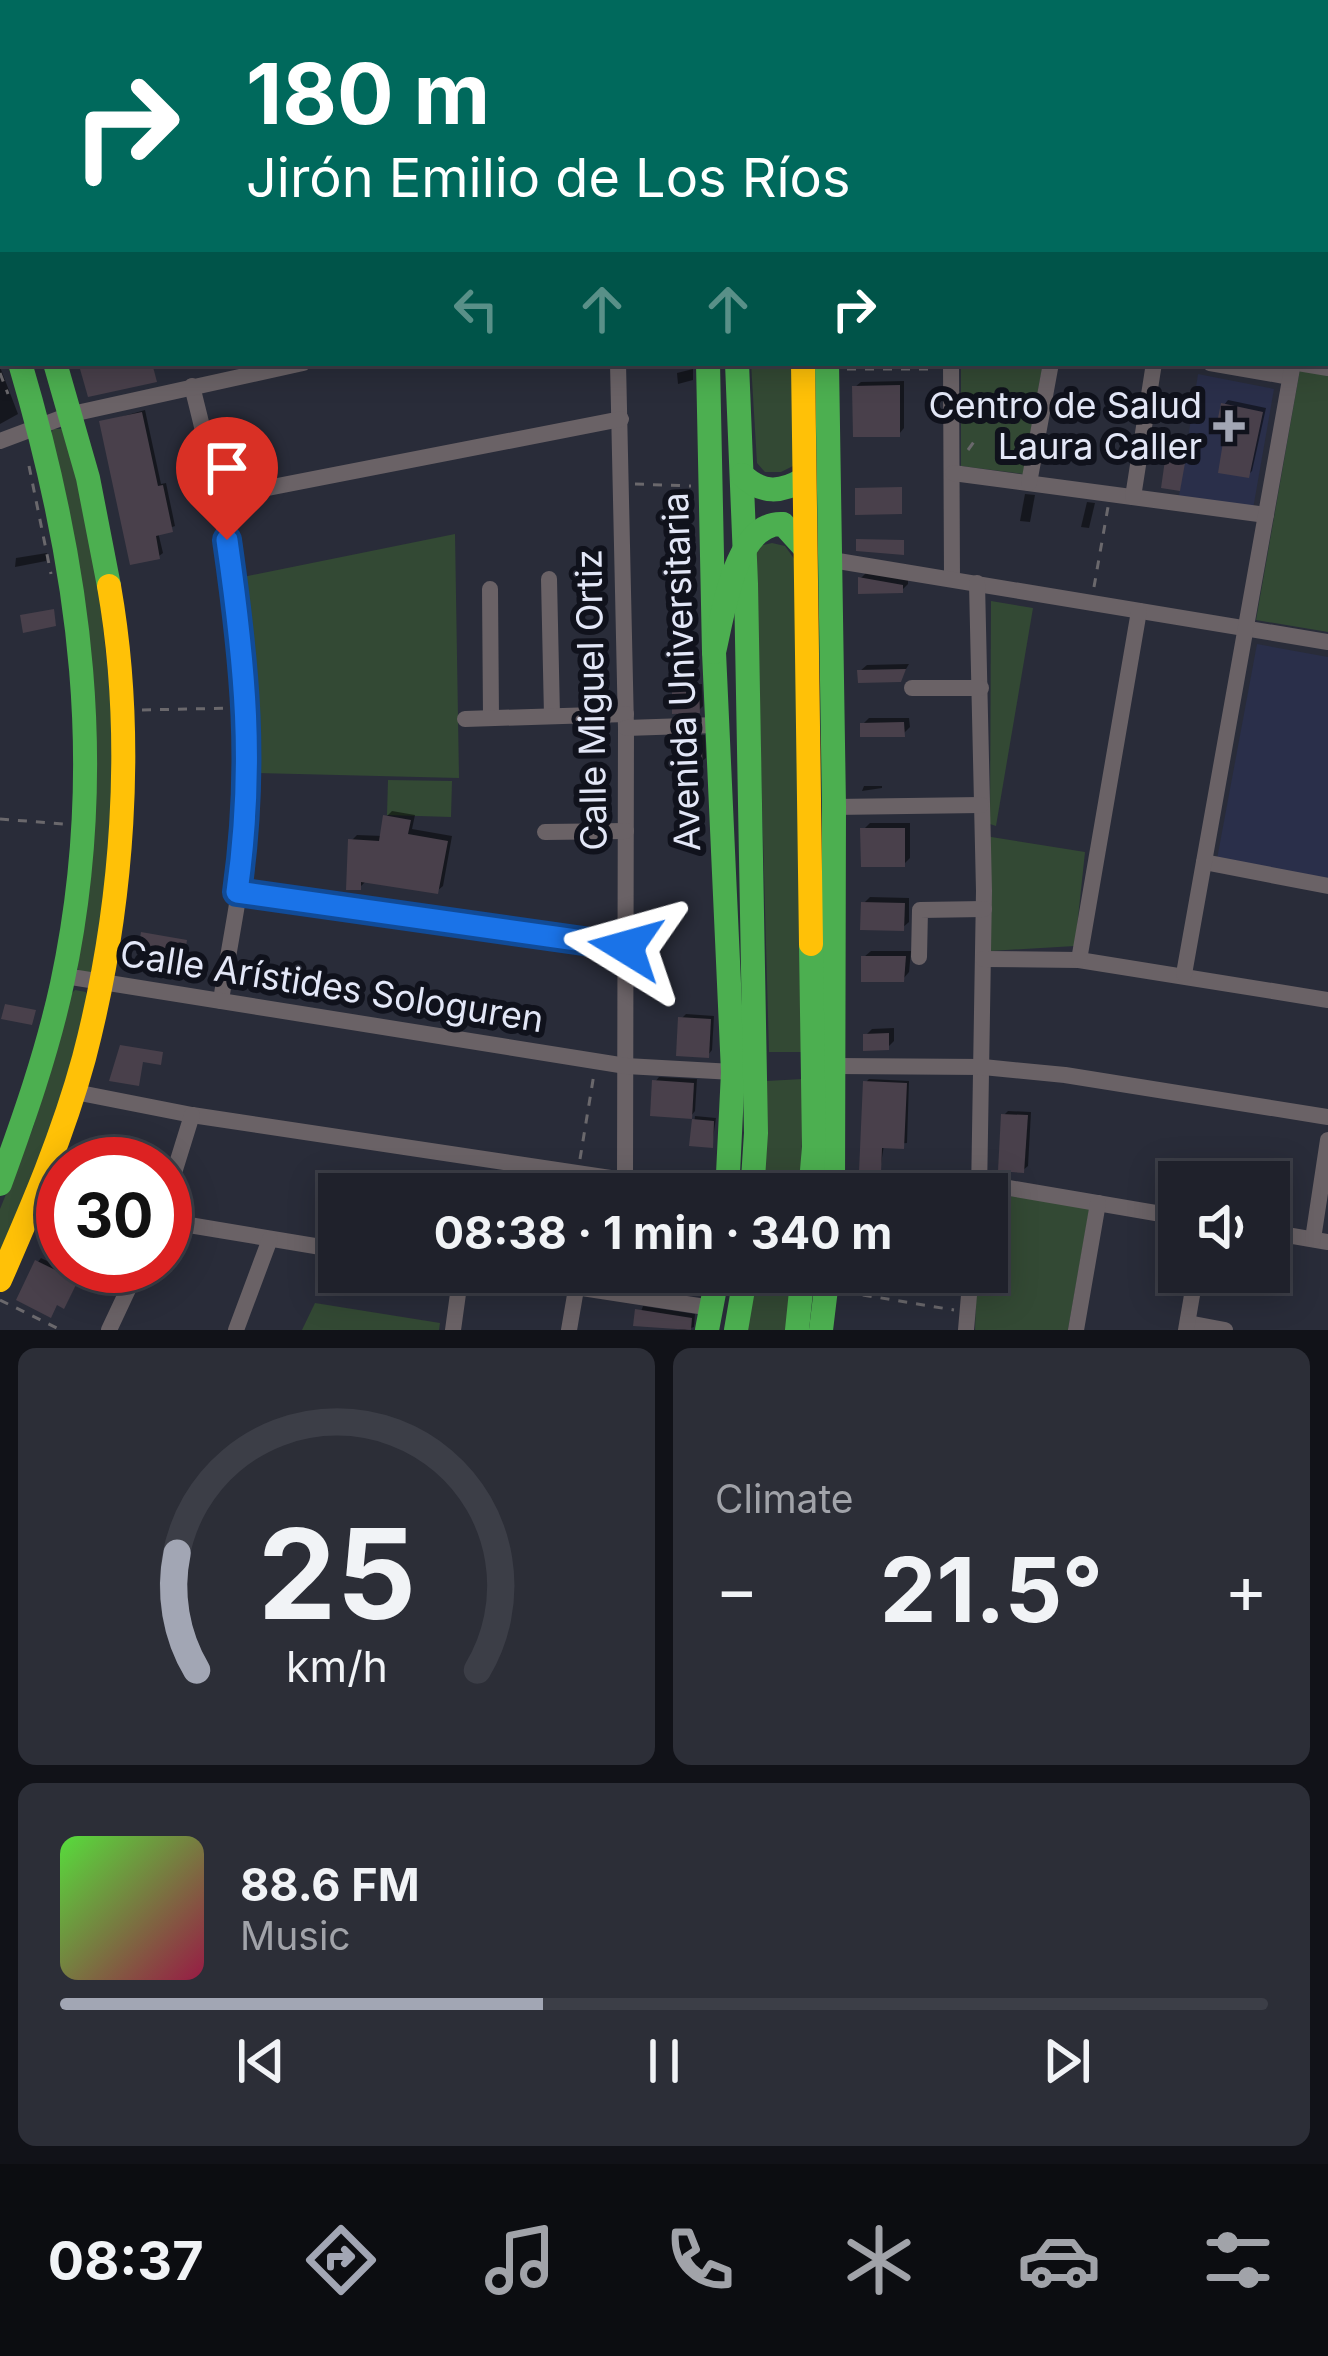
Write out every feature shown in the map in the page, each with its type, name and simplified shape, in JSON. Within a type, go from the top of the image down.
[{"type":"main road","points":[[0,1184],[9,1139],[64,976],[85,826],[87,713],[72,556],[32,429],[21,366]]},
{"type":"main road","points":[[0,1280],[35,1203],[75,1092],[103,983],[120,852],[122,711],[108,579],[72,414],[56,366]]},
{"type":"main road","name":"Avenida Universitaria","points":[[708,366],[716,725],[733,1072],[728,1173]]},
{"type":"main road","name":"Avenida Universitaria","points":[[737,366],[745,544],[753,1173]]},
{"type":"main road","points":[[811,1173],[814,1107],[803,546],[804,479],[819,366]]},
{"type":"main road","points":[[819,366],[832,560],[833,1173]]},
{"type":"main road","points":[[742,475],[766,490],[792,488],[804,479]]},
{"type":"main road","points":[[714,652],[745,544],[762,526],[783,524],[803,546]]},
{"type":"main road","points":[[736,1330],[742,1293]]},
{"type":"main road","points":[[797,1330],[801,1293]]},
{"type":"main road","points":[[821,1330],[826,1293]]},
{"type":"street","points":[[0,441],[72,414],[289,366]]},
{"type":"street","name":"Calle Miguel Ortiz","points":[[618,366],[626,721],[625,1173]]},
{"type":"street","points":[[951,366],[952,578]]},
{"type":"street","points":[[1029,483],[1050,366]]},
{"type":"street","points":[[1133,497],[1154,366]]},
{"type":"street","points":[[1260,366],[1328,368]]},
{"type":"street","points":[[1184,974],[1294,368]]},
{"type":"street","points":[[192,386],[220,497],[244,659],[248,817],[221,1001]]},
{"type":"street","points":[[220,497],[621,419]]},
{"type":"street","points":[[953,473],[1266,515]]},
{"type":"street","points":[[832,560],[1328,642]]},
{"type":"street","points":[[549,579],[552,716]]},
{"type":"street","points":[[976,584],[983,909],[980,1173]]},
{"type":"street","points":[[490,589],[490,718]]},
{"type":"street","points":[[1078,960],[1139,610]]},
{"type":"street","points":[[911,688],[981,688]]},
{"type":"street","points":[[465,719],[552,716],[716,725]]},
{"type":"street","points":[[834,807],[981,805]]},
{"type":"street","points":[[545,832],[626,831]]},
{"type":"street","points":[[1204,862],[1328,886]]},
{"type":"street","points":[[237,892],[626,947]]},
{"type":"street","points":[[919,957],[920,910],[983,909]]},
{"type":"street","points":[[983,958],[1078,960],[1328,1000]]},
{"type":"street","name":"Calle Arístides Sologuren","points":[[64,976],[626,1066],[733,1072]]},
{"type":"street","points":[[836,1066],[983,1067],[1065,1075],[1328,1117]]},
{"type":"street","points":[[75,1092],[193,1115],[578,1173]]},
{"type":"street","points":[[186,1137],[193,1115]]},
{"type":"street","points":[[1290,1235],[1320,1240],[1328,1140]]},
{"type":"street","points":[[1008,1192],[1158,1213]]},
{"type":"street","points":[[1076,1330],[1097,1203]]},
{"type":"street","points":[[192,1226],[318,1247]]},
{"type":"street","points":[[236,1330],[270,1239]]},
{"type":"street","points":[[109,1330],[127,1293]]},
{"type":"street","points":[[453,1330],[458,1293]]},
{"type":"street","points":[[569,1330],[575,1293]]},
{"type":"street","points":[[594,1293],[709,1319]]},
{"type":"street","points":[[1193,1293],[1187,1327],[1225,1330]]},
{"type":"path","points":[[0,373],[8,393]]},
{"type":"path","points":[[32,429],[52,580]]},
{"type":"path","points":[[968,450],[976,439]]},
{"type":"path","points":[[621,484],[712,487]]},
{"type":"path","points":[[1091,603],[1110,494]]},
{"type":"path","points":[[122,711],[246,708]]},
{"type":"path","points":[[0,819],[85,826]]},
{"type":"path","points":[[578,1173],[597,1061]]},
{"type":"path","points":[[869,1293],[967,1321]]},
{"type":"path","points":[[0,1300],[61,1330]]},
{"type":"shaded area","name":"Centro de Salud Laura Caller","points":[[1198,374],[1274,389],[1253,509],[1179,496]]},
{"type":"shaded area","points":[[1257,644],[1328,657],[1328,879],[1217,859]]},
{"type":"green space","points":[[751,366],[794,366],[793,466],[765,472],[757,463]]},
{"type":"green space","points":[[961,366],[1042,366],[1023,474],[961,466]]},
{"type":"green space","points":[[1300,369],[1328,375],[1328,632],[1256,620]]},
{"type":"green space","points":[[53,429],[64,429],[94,546],[115,736],[110,875],[91,974],[77,968],[90,866],[49,438]]},
{"type":"green space","points":[[455,534],[459,778],[257,773],[238,578]]},
{"type":"green space","points":[[785,546],[795,560],[804,1052],[769,1052],[755,547]]},
{"type":"green space","points":[[991,601],[1033,608],[996,826],[990,824]]},
{"type":"green space","points":[[388,780],[452,781],[451,817],[387,815]]},
{"type":"green space","points":[[985,836],[1085,852],[1075,946],[990,951]]},
{"type":"green space","points":[[75,990],[86,992],[88,998],[51,1136],[36,1137],[36,1172],[0,1257],[0,1209],[33,1128]]},
{"type":"green space","points":[[803,1079],[801,1173],[762,1173],[766,1081]]},
{"type":"green space","points":[[1008,1196],[1090,1206],[1068,1330],[975,1330],[976,1293],[1008,1293]]},
{"type":"green space","points":[[752,1293],[793,1293],[789,1330],[747,1330]]},
{"type":"green space","points":[[315,1303],[440,1323],[439,1330],[302,1330]]},
{"type":"building","points":[[153,366],[157,382],[88,397],[80,369]]},
{"type":"building","points":[[900,385],[900,437],[853,437],[852,386]]},
{"type":"building","points":[[1221,403],[1263,412],[1249,478],[1218,473],[1225,430],[1216,428]]},
{"type":"building","points":[[142,412],[173,532],[156,536],[160,559],[130,565],[99,421]]},
{"type":"building","points":[[1165,460],[1185,463],[1180,491],[1161,488]]},
{"type":"building","points":[[902,487],[902,514],[855,515],[855,488]]},
{"type":"building","points":[[856,539],[904,540],[904,555],[856,551]]},
{"type":"building","points":[[858,577],[903,585],[903,593],[858,594]]},
{"type":"building","points":[[54,609],[56,626],[23,633],[20,615]]},
{"type":"building","points":[[906,669],[901,682],[858,683],[857,670]]},
{"type":"building","points":[[672,688],[699,688],[700,713],[672,714]]},
{"type":"building","points":[[904,722],[905,737],[860,737],[860,723]]},
{"type":"building","points":[[701,738],[703,765],[674,765],[676,739]]},
{"type":"building","points":[[383,815],[411,820],[408,834],[448,841],[438,894],[361,882],[361,890],[346,890],[348,839],[379,841]]},
{"type":"building","points":[[860,828],[905,828],[905,867],[861,867]]},
{"type":"building","points":[[861,902],[905,903],[904,931],[860,930]]},
{"type":"building","points":[[141,932],[187,940],[181,977],[135,970]]},
{"type":"building","points":[[861,956],[906,956],[904,982],[861,982]]},
{"type":"building","points":[[5,1004],[36,1010],[32,1025],[1,1019]]},
{"type":"building","points":[[678,1017],[711,1019],[709,1058],[676,1056]]},
{"type":"building","points":[[889,1033],[889,1050],[863,1051],[863,1034]]},
{"type":"building","points":[[120,1045],[163,1052],[161,1065],[143,1062],[139,1086],[109,1081]]},
{"type":"building","points":[[652,1080],[694,1083],[692,1119],[650,1116]]},
{"type":"building","points":[[863,1081],[907,1083],[904,1149],[882,1148],[881,1173],[859,1172]]},
{"type":"building","points":[[1001,1114],[1028,1115],[1024,1173],[998,1171]]},
{"type":"building","points":[[692,1119],[714,1121],[713,1148],[689,1146]]},
{"type":"building","points":[[35,1260],[36,1293],[72,1293],[64,1309],[57,1305],[51,1318],[16,1300]]},
{"type":"building","points":[[635,1309],[692,1318],[691,1330],[633,1326]]},
{"type":"traffic: fast","points":[[0,1184],[62,984],[76,904],[85,748],[72,594],[59,517],[21,366]]},
{"type":"traffic: fast","points":[[56,366],[88,478],[109,586]]},
{"type":"traffic: fast","points":[[708,366],[714,652],[733,1072],[728,1173]]},
{"type":"traffic: fast","points":[[737,366],[746,584],[753,1173]]},
{"type":"traffic: fast","points":[[827,366],[834,807],[833,1173]]},
{"type":"traffic: fast","points":[[742,475],[757,486],[772,489],[804,479]]},
{"type":"traffic: fast","points":[[714,652],[734,573],[753,538],[767,527],[783,524],[803,546]]},
{"type":"traffic: fast","points":[[811,944],[812,1173]]},
{"type":"traffic: fast","points":[[707,1330],[714,1293]]},
{"type":"traffic: fast","points":[[736,1330],[742,1293]]},
{"type":"traffic: fast","points":[[797,1330],[801,1293]]},
{"type":"traffic: fast","points":[[821,1330],[825,1293]]},
{"type":"traffic: slow","points":[[803,366],[811,944]]},
{"type":"traffic: slow","points":[[0,1280],[76,1087],[108,943],[123,763],[122,703],[109,586]]},
{"type":"place","name":"Centro de Salud Laura Caller","points":[[1229,426]]},
{"type":"route","points":[[227,540],[244,659],[249,771],[237,892],[626,947]]}]
